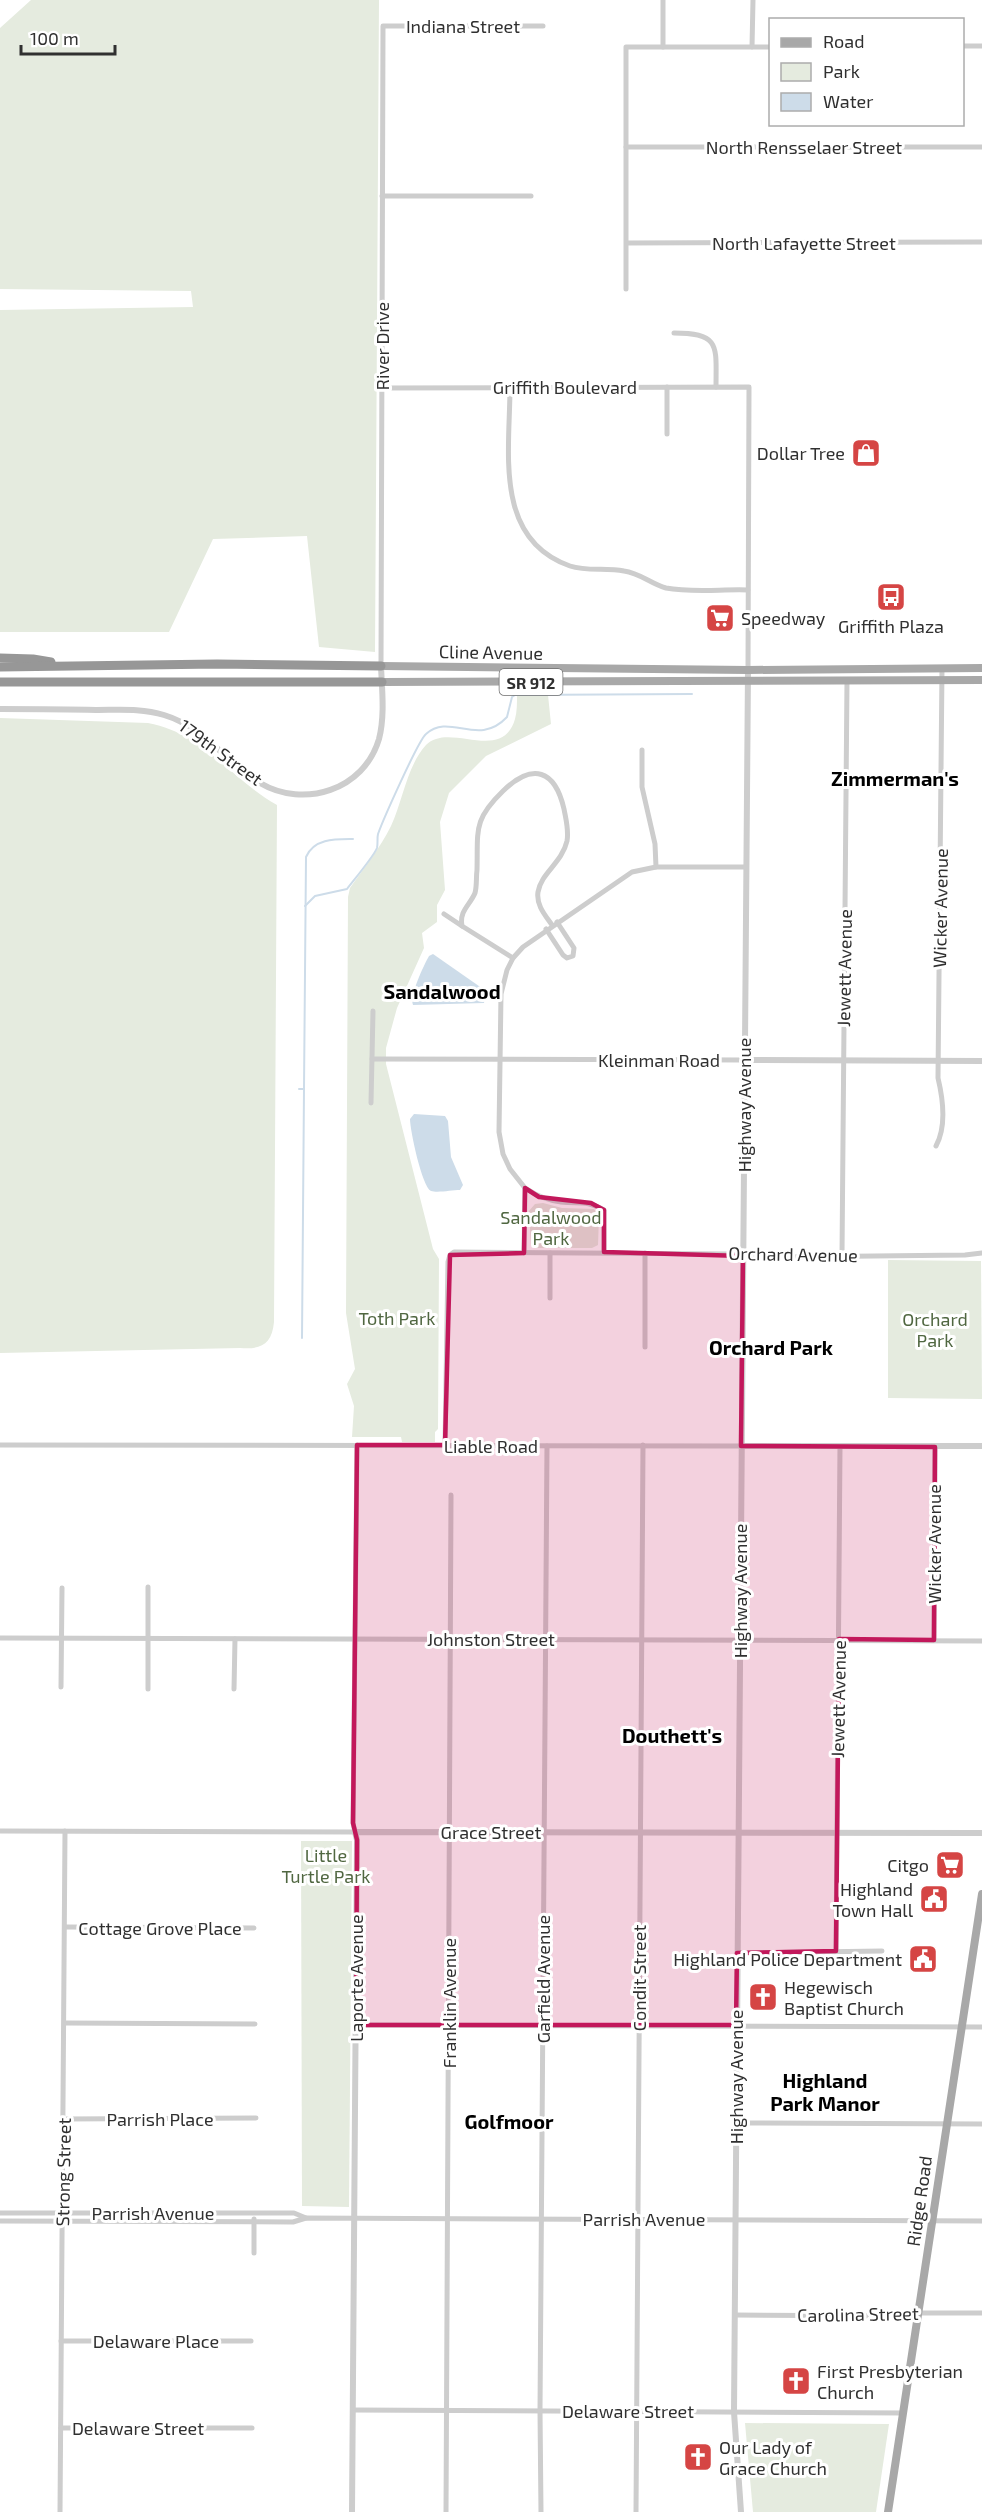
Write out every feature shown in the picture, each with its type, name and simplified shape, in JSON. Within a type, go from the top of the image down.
[{"type":"highway","points":[[0,658],[33,659],[71,666]]},
{"type":"highway","name":"Cline Avenue","points":[[0,667],[217,664],[381,666]]},
{"type":"highway","name":"Cline Avenue","points":[[0,682],[381,682]]},
{"type":"main road","name":"Cline Avenue","points":[[381,666],[748,670],[982,668]]},
{"type":"main road","name":"Cline Avenue","points":[[381,682],[982,680]]},
{"type":"main road","name":"Ridge Road","points":[[888,2512],[982,1894]]},
{"type":"street","points":[[663,0],[663,47]]},
{"type":"street","points":[[752,47],[753,0]]},
{"type":"street","name":"Indiana Street","points":[[383,26],[543,26]]},
{"type":"street","name":"River Drive","points":[[381,666],[383,26]]},
{"type":"street","points":[[964,46],[982,46]]},
{"type":"street","points":[[626,289],[626,47],[769,47]]},
{"type":"street","name":"North Rensselaer Street","points":[[626,147],[982,147]]},
{"type":"street","points":[[382,196],[531,196]]},
{"type":"street","name":"North Lafayette Street","points":[[627,243],[982,242]]},
{"type":"street","points":[[674,333],[698,334],[709,339],[713,344],[716,357],[716,387]]},
{"type":"street","points":[[510,387],[512,504],[524,530],[542,551],[560,562],[577,568],[626,571],[664,587],[748,590],[748,670]]},
{"type":"street","points":[[668,387],[668,434]]},
{"type":"street","name":"Griffith Boulevard","points":[[382,388],[749,387],[748,590]]},
{"type":"street","name":"179th Street","points":[[0,709],[133,710],[165,715],[196,729],[260,783],[281,792],[304,795],[320,794],[341,786],[356,776],[368,763],[376,748],[381,730],[381,666]]},
{"type":"street","name":"Wicker Avenue","points":[[936,1146],[942,1135],[939,1061],[942,668]]},
{"type":"street","name":"Highway Avenue","points":[[741,2512],[734,2412],[748,670]]},
{"type":"street","name":"Jewett Avenue","points":[[842,1255],[847,680]]},
{"type":"street","points":[[642,750],[642,787],[655,844],[656,867]]},
{"type":"street","points":[[462,926],[462,914],[475,893],[477,831],[481,818],[487,807],[513,782],[522,776],[536,773],[548,777],[556,784],[568,831],[558,863],[542,880],[537,894],[539,906],[574,948],[573,956],[567,958],[563,955],[546,929]]},
{"type":"street","points":[[445,1445],[448,1262],[450,1255],[454,1252],[604,1252],[604,1210],[591,1203],[559,1202],[539,1197],[525,1188],[510,1169],[503,1154],[499,1132],[501,994],[513,958],[523,947],[554,923],[632,872],[656,867],[746,867]]},
{"type":"street","points":[[444,914],[513,958]]},
{"type":"street","points":[[371,1103],[373,1011]]},
{"type":"street","name":"Kleinman Road","points":[[372,1059],[982,1061]]},
{"type":"street","points":[[524,1253],[525,1188]]},
{"type":"street","points":[[550,1252],[550,1298]]},
{"type":"street","name":"Orchard Avenue","points":[[604,1252],[743,1256],[982,1253]]},
{"type":"street","points":[[645,1253],[645,1347]]},
{"type":"street","name":"Liable Road","points":[[0,1445],[982,1446]]},
{"type":"street","name":"Laporte Avenue","points":[[352,2512],[357,1840],[353,1823],[357,1445]]},
{"type":"street","name":"Condit Street","points":[[636,2512],[643,1445]]},
{"type":"street","name":"Garfield Avenue","points":[[541,2512],[548,1446]]},
{"type":"street","name":"Jewett Avenue","points":[[836,1951],[840,1446]]},
{"type":"street","name":"Wicker Avenue","points":[[934,1640],[935,1447]]},
{"type":"street","name":"Franklin Avenue","points":[[446,2512],[451,1495]]},
{"type":"street","points":[[148,1587],[148,1689]]},
{"type":"street","points":[[61,1687],[62,1588]]},
{"type":"street","name":"Johnston Street","points":[[0,1638],[982,1641]]},
{"type":"street","points":[[234,1689],[235,1639]]},
{"type":"street","name":"Grace Street","points":[[0,1831],[982,1833]]},
{"type":"street","name":"Strong Street","points":[[60,2512],[66,1831]]},
{"type":"street","name":"Cottage Grove Place","points":[[66,1927],[254,1928]]},
{"type":"street","points":[[737,1953],[882,1951]]},
{"type":"street","points":[[65,2023],[255,2024]]},
{"type":"street","points":[[356,2025],[982,2027]]},
{"type":"street","name":"Parrish Place","points":[[64,2119],[256,2118]]},
{"type":"street","points":[[736,2123],[982,2124]]},
{"type":"street","name":"Parrish Avenue","points":[[0,2213],[294,2213],[306,2218]]},
{"type":"street","points":[[254,2213],[254,2253]]},
{"type":"street","name":"Parrish Avenue","points":[[0,2221],[293,2222],[306,2218],[355,2218],[982,2221]]},
{"type":"street","name":"Carolina Street","points":[[735,2315],[906,2316],[919,2313],[982,2313]]},
{"type":"street","name":"Delaware Place","points":[[61,2341],[251,2341]]},
{"type":"street","name":"Delaware Street","points":[[353,2409],[903,2413]]},
{"type":"street","name":"Delaware Street","points":[[61,2428],[252,2428]]},
{"type":"highlighted area","points":[[525,1188],[539,1197],[591,1203],[604,1210],[604,1252],[743,1256],[741,1446],[935,1447],[934,1640],[839,1639],[836,1951],[737,1953],[736,2025],[356,2025],[357,1840],[353,1823],[357,1445],[445,1445],[450,1255],[524,1253]]},
{"type":"green space","points":[[31,0],[379,0],[375,652],[319,647],[307,536],[213,539],[169,632],[0,632],[0,310],[193,307],[191,291],[0,289],[0,28]]},
{"type":"green space","name":"Toth Park","points":[[548,695],[551,724],[486,756],[449,793],[440,822],[445,890],[437,905],[437,922],[422,933],[424,948],[397,1008],[386,1048],[386,1064],[433,1249],[439,1259],[438,1429],[435,1432],[435,1442],[402,1442],[401,1437],[352,1437],[354,1406],[347,1384],[355,1369],[346,1313],[348,897],[350,888],[391,826],[414,763],[426,745],[436,739],[448,737],[487,741],[499,739],[508,732],[515,719],[517,696]]},
{"type":"green space","points":[[0,718],[148,723],[168,729],[201,747],[277,805],[274,1322],[271,1336],[264,1344],[254,1348],[0,1353]]},
{"type":"green space","name":"Sandalwood Park","points":[[543,1203],[562,1208],[594,1209],[599,1216],[598,1245],[592,1248],[536,1248],[531,1246],[529,1211],[535,1204]]},
{"type":"green space","name":"Orchard Park","points":[[888,1260],[981,1261],[982,1399],[888,1398]]},
{"type":"green space","name":"Little Turtle Park","points":[[301,1841],[352,1841],[349,2207],[302,2206]]},
{"type":"green space","points":[[745,2423],[889,2424],[876,2512],[753,2512]]},
{"type":"water","points":[[433,954],[486,991],[484,1003],[413,1005],[413,995],[418,980],[429,956]]},
{"type":"water","points":[[414,1114],[445,1116],[448,1121],[451,1157],[463,1185],[460,1190],[434,1192],[428,1187],[420,1169],[412,1134],[410,1119]]},
{"type":"waterway","points":[[305,906],[315,896],[347,889],[368,862],[377,848],[378,834],[401,781],[422,740],[435,728],[445,726],[485,730],[496,726],[507,717],[512,697],[515,695],[692,694]]},
{"type":"waterway","points":[[299,1089],[304,1089],[306,857],[314,846],[320,843],[353,839]]},
{"type":"waterway","points":[[302,1338],[304,1089]]},
{"type":"place","name":"Dollar Tree","points":[[866,453]]},
{"type":"place","name":"Griffith Plaza","points":[[891,597]]},
{"type":"place","name":"Speedway","points":[[720,618]]},
{"type":"place","name":"Citgo","points":[[950,1865]]},
{"type":"place","name":"Highland Town Hall","points":[[934,1899]]},
{"type":"place","name":"Highland Police Department","points":[[923,1959]]},
{"type":"place","name":"Hegewisch Baptist Church","points":[[763,1997]]},
{"type":"place","name":"First Presbyterian Church","points":[[796,2381]]},
{"type":"place","name":"Our Lady of Grace Church","points":[[698,2457]]},
{"type":"district","name":"Zimmerman's","points":[[895,778]]},
{"type":"district","name":"Sandalwood","points":[[442,991]]},
{"type":"district","name":"Orchard Park","points":[[771,1347]]},
{"type":"district","name":"Douthett's","points":[[672,1735]]},
{"type":"district","name":"Highland Park Manor","points":[[825,2092]]},
{"type":"district","name":"Golfmoor","points":[[509,2121]]}]
